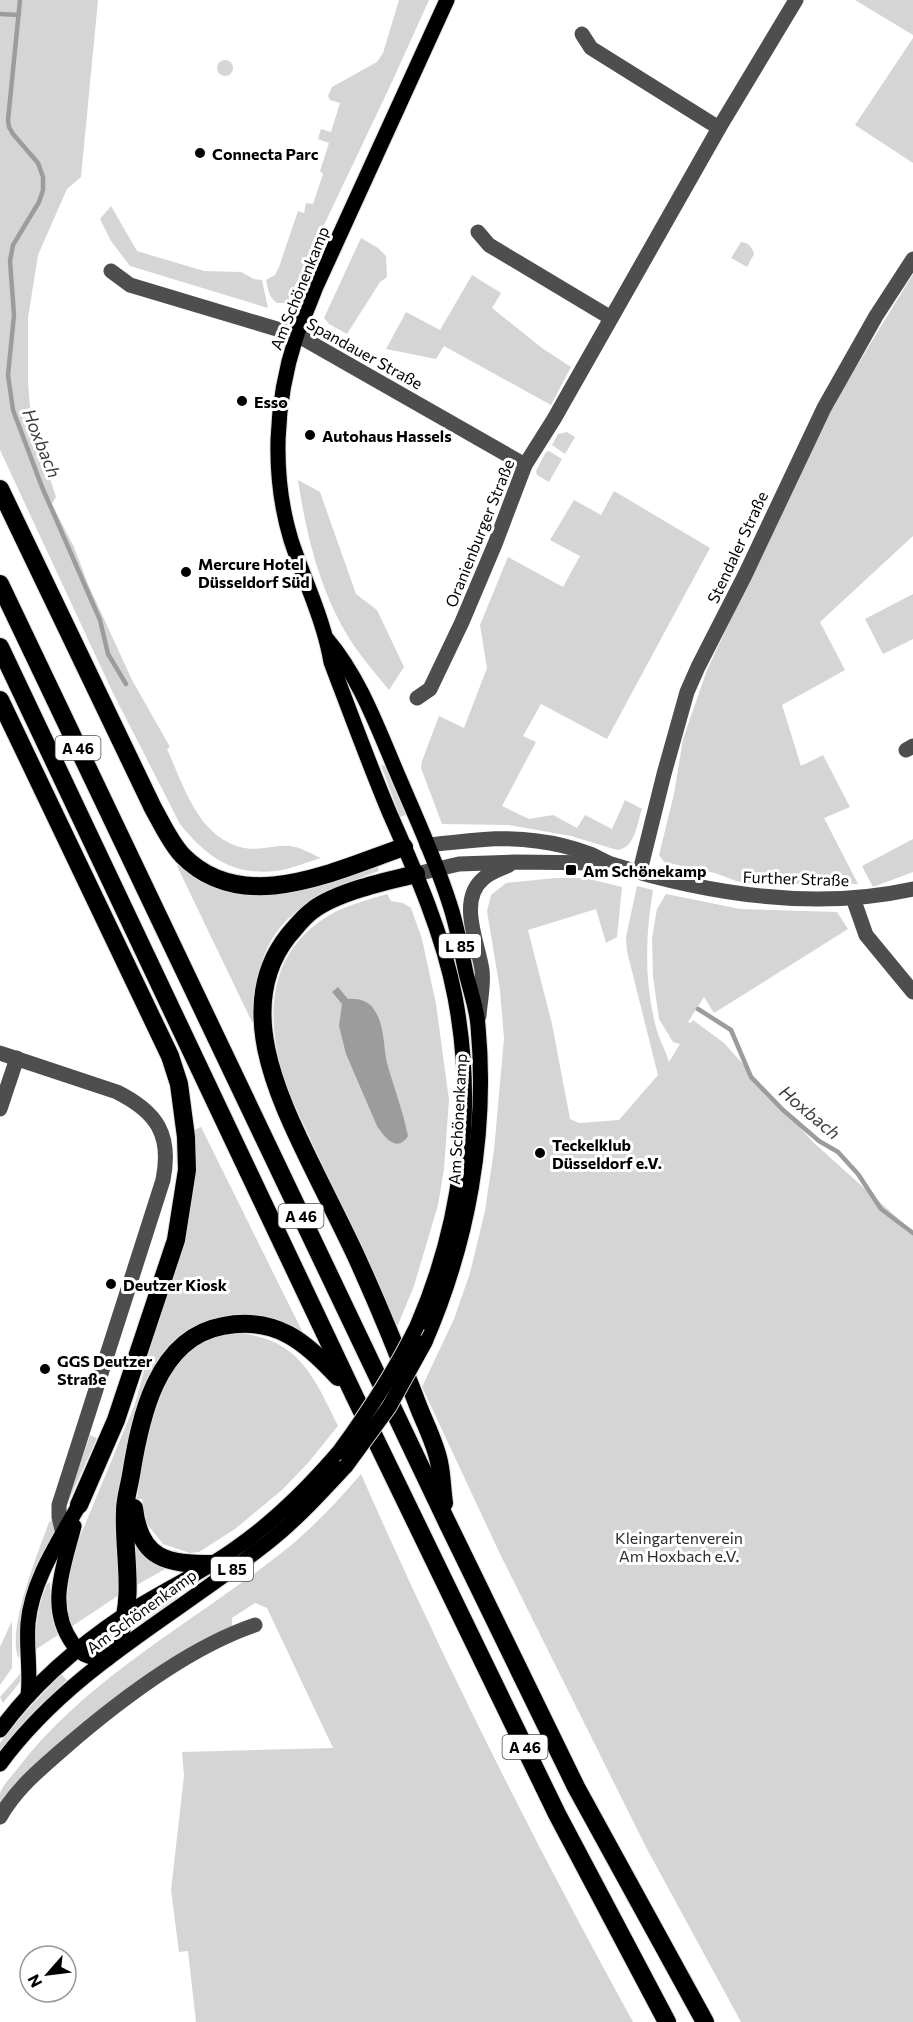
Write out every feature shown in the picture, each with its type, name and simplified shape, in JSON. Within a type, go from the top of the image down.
[{"type":"highway","points":[[0,489],[153,808],[167,834],[183,855],[206,873],[232,884],[256,887],[294,884],[404,847]]},
{"type":"highway","name":"A 46","points":[[0,584],[446,1520],[576,1787],[705,2022]]},
{"type":"highway","name":"A 46","points":[[0,647],[220,1110],[290,1263],[557,1814],[667,2022]]},
{"type":"highway","points":[[0,700],[170,1056],[182,1101],[186,1137],[187,1170],[176,1240],[116,1420],[79,1505]]},
{"type":"highway","points":[[416,874],[390,880],[331,900],[313,910],[299,923],[278,950],[271,966],[264,995],[262,1022],[276,1089],[357,1258],[397,1351],[439,1461],[446,1520]]},
{"type":"highway","points":[[170,1056],[220,1110]]},
{"type":"highway","points":[[106,1658],[120,1634],[124,1616],[128,1569],[125,1510],[143,1414],[155,1382],[171,1358],[191,1340],[212,1328],[240,1323],[265,1326],[286,1333],[314,1351],[354,1395]]},
{"type":"highway","points":[[131,1477],[136,1523],[141,1537],[150,1548],[164,1559],[174,1562],[213,1563]]},
{"type":"main road","name":"Am Schönenkamp","points":[[0,1764],[18,1740],[50,1706],[106,1658],[272,1539],[313,1502],[342,1459],[396,1369],[429,1298],[450,1230],[465,1128],[466,1078],[459,1018],[451,977],[440,939],[416,874],[331,662],[327,639],[290,537],[280,484],[278,438],[282,391],[297,335],[315,290],[447,0]]},
{"type":"main road","name":"Am Schönenkamp","points":[[28,1696],[78,1650],[124,1616],[236,1549],[342,1459],[389,1407],[425,1342],[452,1273],[472,1191],[478,1136],[478,1025],[450,903],[429,849],[370,712],[343,658],[327,639]]},
{"type":"main road","name":"Further Straße","points":[[404,847],[429,849]]},
{"type":"main road","points":[[28,1696],[28,1621],[31,1606],[42,1575],[79,1505]]},
{"type":"main road","points":[[79,1505],[58,1588],[60,1616],[69,1638],[78,1650],[91,1658],[106,1658]]},
{"type":"main road","name":"L 85","points":[[0,1730],[28,1696]]},
{"type":"street","name":"Oranienburger Straße","points":[[417,698],[430,689],[462,622],[499,536],[525,465],[719,128],[796,0]]},
{"type":"street","points":[[582,34],[591,48],[719,128]]},
{"type":"street","points":[[478,232],[489,245],[611,318]]},
{"type":"street","name":"Stendaler Straße","points":[[640,871],[669,755],[687,692],[698,667],[745,575],[824,408],[871,324],[913,259]]},
{"type":"street","name":"Spandauer Straße","points":[[111,271],[130,285],[297,335],[525,465]]},
{"type":"street","name":"Further Straße","points":[[429,849],[489,838],[536,840],[677,882],[751,897],[853,898],[913,889]]},
{"type":"street","points":[[416,874],[429,849]]},
{"type":"street","points":[[478,1025],[482,972],[470,916],[471,900],[474,891],[484,878],[514,862]]},
{"type":"street","name":"Further Straße","points":[[416,874],[459,864],[609,863]]},
{"type":"street","points":[[853,898],[866,935],[913,992]]},
{"type":"street","points":[[0,1053],[117,1092],[149,1113],[162,1134],[166,1150],[163,1180],[59,1504],[63,1534],[68,1550]]},
{"type":"street","points":[[0,1109],[17,1058]]},
{"type":"street","points":[[0,1817],[23,1784],[110,1710],[172,1667],[236,1632],[255,1625]]},
{"type":"green space","points":[[0,0],[98,0],[81,177],[67,189],[38,255],[28,318],[28,381],[31,420],[56,497],[52,504],[74,547],[88,584],[132,680],[170,747],[167,749],[180,779],[204,822],[215,834],[244,848],[291,846],[321,858],[276,871],[260,872],[233,867],[200,846],[180,824],[112,691],[0,450]]},
{"type":"green space","points":[[399,0],[429,0],[287,303],[277,303],[268,290],[266,280],[275,275],[279,267],[298,211],[304,213],[306,203],[313,204],[323,174],[320,171],[329,143],[318,139],[321,129],[331,132],[340,103],[330,100],[328,96],[332,87],[377,62],[383,53]]},
{"type":"green space","points":[[855,0],[913,0],[913,35]]},
{"type":"green space","points":[[913,38],[913,163],[855,125]]},
{"type":"green space","points":[[222,60],[228,60],[233,68],[231,74],[222,76],[217,71],[217,65]]},
{"type":"green space","points":[[111,206],[137,251],[204,271],[241,272],[254,279],[262,280],[268,308],[130,266],[111,241],[100,219]]},
{"type":"green space","points":[[361,238],[378,248],[386,256],[387,277],[380,282],[347,334],[329,324],[324,318]]},
{"type":"green space","points":[[741,242],[750,246],[754,254],[747,267],[731,258]]},
{"type":"green space","points":[[913,274],[913,536],[820,622],[845,670],[782,705],[801,766],[823,755],[850,807],[824,818],[858,884],[754,884],[664,862],[659,855],[674,794],[683,739],[707,670],[829,411]]},
{"type":"green space","points":[[472,275],[501,293],[492,308],[542,348],[571,367],[551,405],[444,346],[436,359],[386,349],[406,312],[440,330]]},
{"type":"green space","points":[[567,432],[575,437],[565,454],[552,445],[558,434]]},
{"type":"green space","points":[[549,451],[562,459],[549,482],[537,475],[536,471],[546,452]]},
{"type":"green space","points":[[298,480],[320,492],[356,594],[377,610],[404,667],[389,690],[347,635],[326,593],[306,525]]},
{"type":"green space","points":[[614,491],[710,548],[607,739],[541,704],[523,736],[536,742],[502,806],[529,819],[553,815],[577,828],[585,815],[612,829],[625,800],[642,809],[632,840],[623,849],[617,850],[571,836],[509,825],[442,824],[421,768],[422,761],[439,716],[464,728],[487,668],[480,625],[508,557],[563,587],[580,556],[550,540],[574,500],[601,515]]},
{"type":"green space","points":[[913,594],[913,639],[883,654],[865,619]]},
{"type":"green space","points":[[381,765],[385,766],[406,815],[400,817]]},
{"type":"green space","points":[[913,839],[913,872],[873,887],[862,866]]},
{"type":"green space","points":[[180,864],[227,889],[247,894],[284,891],[377,865],[379,871],[321,895],[289,918],[276,934],[266,952],[259,974],[257,1020],[252,1022],[177,866]]},
{"type":"green space","name":"Kleingartenverein Am Hoxbach e.V.","points":[[556,878],[585,878],[622,887],[617,937],[606,943],[596,909],[528,930],[552,1024],[570,1119],[579,1123],[619,1120],[658,1075],[627,951],[626,937],[637,886],[653,890],[648,925],[648,978],[657,1031],[669,1062],[680,1044],[673,1042],[659,1019],[653,976],[652,938],[657,909],[666,894],[740,909],[837,912],[848,929],[714,1013],[704,997],[688,1022],[691,1023],[693,1020],[724,1043],[814,1143],[913,1232],[913,2022],[741,2022],[647,1849],[500,1554],[422,1387],[454,1319],[470,1273],[485,1211],[494,1150],[504,1038],[500,990],[487,911],[491,895],[506,883]]},
{"type":"green space","points":[[387,894],[391,901],[403,903],[411,908],[422,939],[436,1004],[449,1100],[444,1169],[438,1205],[414,1286],[397,1327],[285,1084],[275,1034],[274,1010],[276,987],[283,965],[295,945],[312,928],[335,912]]},
{"type":"green space","points":[[201,1127],[305,1337],[243,1317],[149,1377],[119,1595],[71,1627],[67,1598],[74,1551],[135,1404],[152,1341],[178,1263],[191,1199],[194,1130]]},
{"type":"green space","points":[[231,1332],[272,1341],[300,1361],[319,1389],[338,1426],[282,1490],[235,1529],[199,1552],[190,1553],[163,1544],[147,1524],[142,1499],[137,1499],[141,1465],[151,1415],[170,1368],[202,1341]]},
{"type":"green space","points":[[90,1435],[97,1438],[65,1509],[64,1504]]},
{"type":"green space","points":[[361,1474],[424,1613],[491,1751],[633,2022],[196,2022],[188,1951],[179,1952],[171,1890],[184,1776],[182,1752],[333,1748],[267,1608],[255,1603],[232,1618],[232,1626],[171,1662],[47,1753],[24,1774],[0,1808],[0,1794],[5,1784],[45,1736],[76,1706],[142,1653],[291,1545],[342,1496]]},
{"type":"green space","points":[[54,1519],[55,1531],[36,1572],[21,1622],[19,1659],[16,1630],[25,1591],[49,1522]]},
{"type":"green space","points":[[137,1546],[142,1552],[167,1568],[135,1586],[135,1547]]},
{"type":"green space","points":[[50,1582],[53,1622],[58,1635],[35,1650],[39,1608],[47,1584]]},
{"type":"green space","points":[[176,1595],[178,1597],[129,1631],[130,1622]]},
{"type":"green space","points":[[12,1621],[12,1668],[0,1685],[0,1647]]},
{"type":"green space","points":[[21,1673],[20,1682],[3,1703],[0,1697]]},
{"type":"green space","points":[[61,1674],[67,1680],[27,1720],[0,1752],[0,1743],[15,1723]]},
{"type":"shaded area","points":[[338,987],[348,999],[362,1000],[371,1006],[380,1021],[387,1063],[408,1136],[400,1143],[391,1142],[377,1126],[346,1054],[339,1026],[342,1004],[332,992]]},
{"type":"waterway","name":"Hoxbach","points":[[20,0],[8,120],[13,134],[38,163],[43,177],[43,190],[39,202],[13,245],[10,261],[14,315],[8,375],[13,410],[42,487],[100,620],[108,654],[126,684]]},
{"type":"waterway","points":[[0,14],[19,15]]},
{"type":"waterway","name":"Hoxbach","points":[[698,1009],[731,1030],[751,1077],[783,1110],[819,1141],[838,1152],[858,1174],[881,1209],[913,1233]]},
{"type":"place","name":"Connecta Parc","points":[[200,153]]},
{"type":"place","name":"Esso","points":[[242,401]]},
{"type":"place","name":"Autohaus Hassels","points":[[310,435]]},
{"type":"place","name":"Mercure Hotel Düsseldorf Süd","points":[[186,572]]},
{"type":"place","name":"Am Schönekamp","points":[[571,870]]},
{"type":"place","name":"Teckelklub Düsseldorf e.V.","points":[[540,1153]]},
{"type":"place","name":"Deutzer Kiosk","points":[[111,1284]]},
{"type":"place","name":"GGS Deutzer Straße","points":[[45,1369]]}]
